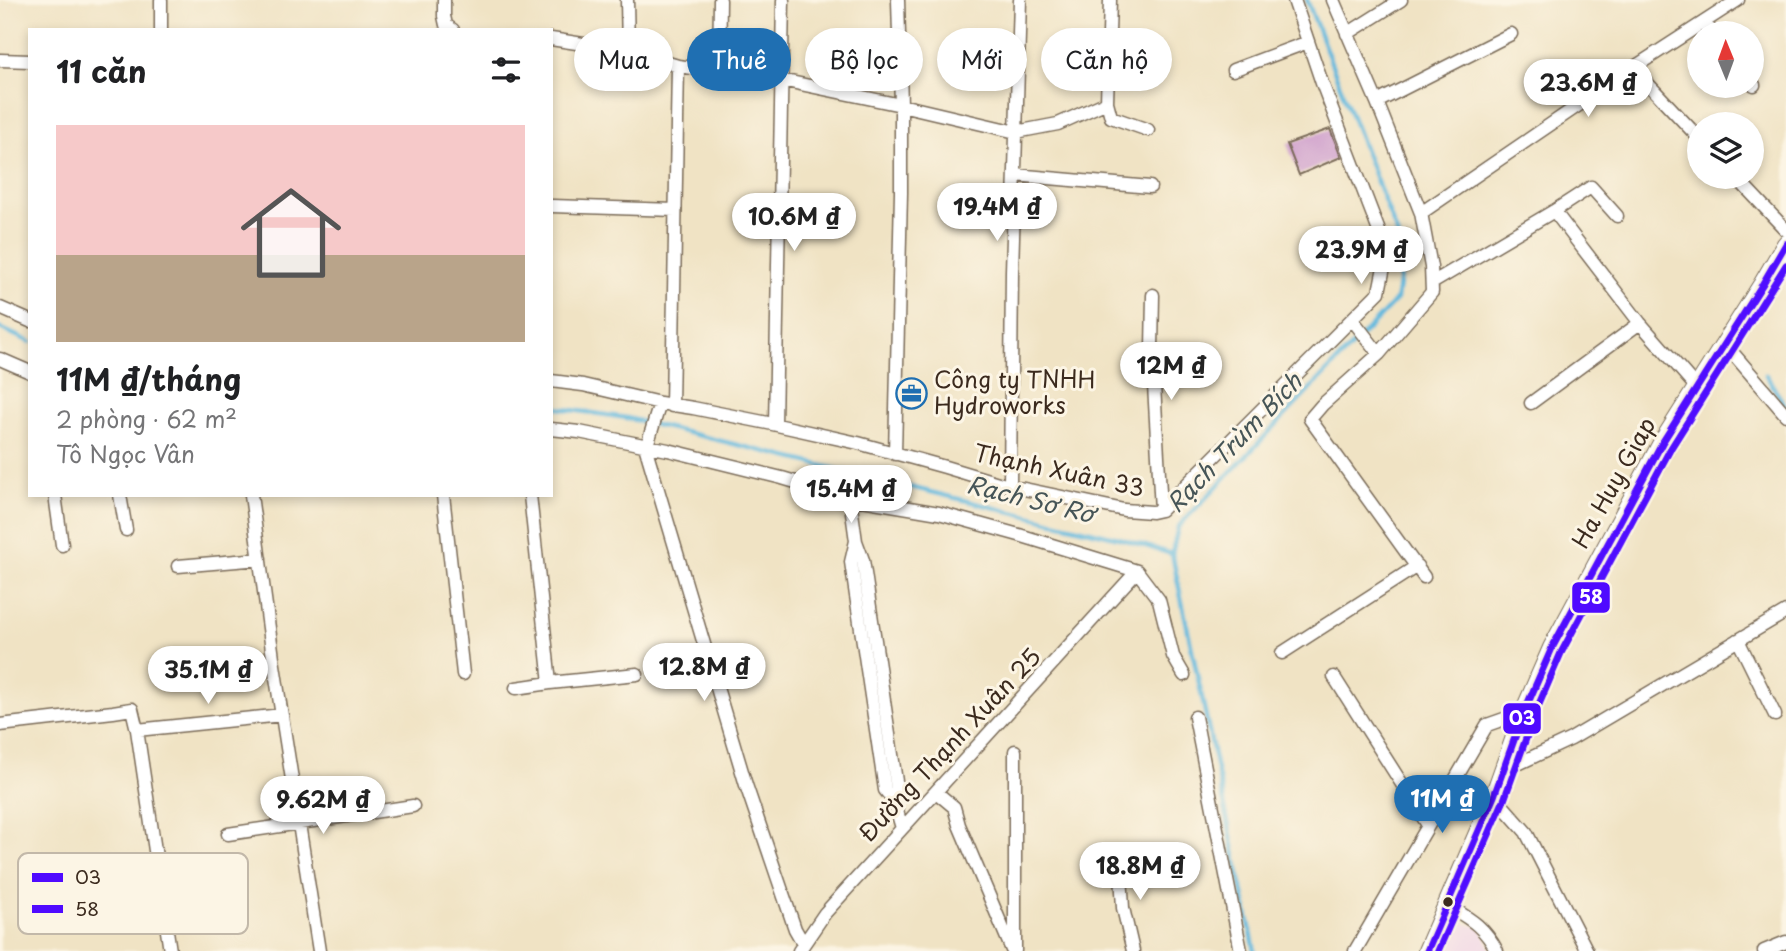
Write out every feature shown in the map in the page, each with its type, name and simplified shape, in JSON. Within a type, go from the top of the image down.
[{"type":"main road","name":"Ha Huy Giap","points":[[1427,951],[1494,796],[1524,712],[1552,648],[1662,443],[1786,244]]},
{"type":"street","points":[[161,0],[162,28]]},
{"type":"street","points":[[444,0],[444,16],[446,25],[450,28]]},
{"type":"street","points":[[627,0],[628,28]]},
{"type":"street","points":[[720,0],[720,28]]},
{"type":"street","points":[[782,28],[783,0]]},
{"type":"street","points":[[895,453],[901,105],[898,0]]},
{"type":"street","points":[[1010,486],[1020,0]]},
{"type":"street","points":[[1110,0],[1107,102],[1111,117],[1148,130]]},
{"type":"street","name":"Thạnh Xuân 33","points":[[553,381],[775,424],[895,453],[1010,486],[1124,510],[1152,512],[1161,509],[1379,292],[1387,252],[1322,82],[1294,0]]},
{"type":"street","points":[[1282,653],[1420,571],[1310,419],[1379,354],[1433,292],[1421,213],[1333,0]]},
{"type":"street","points":[[1347,34],[1401,0]]},
{"type":"street","points":[[1706,21],[1738,0]]},
{"type":"street","points":[[1421,213],[1687,33]]},
{"type":"street","points":[[1377,102],[1511,34]]},
{"type":"street","points":[[553,39],[574,43]]},
{"type":"street","points":[[1233,70],[1308,42]]},
{"type":"street","points":[[0,60],[28,61]]},
{"type":"street","points":[[673,64],[687,67]]},
{"type":"street","points":[[645,446],[666,405],[678,66]]},
{"type":"street","points":[[1633,68],[1687,125]]},
{"type":"street","points":[[791,82],[1016,132],[1058,124],[1107,102]]},
{"type":"street","points":[[775,424],[781,91]]},
{"type":"street","points":[[1015,175],[1150,187]]},
{"type":"street","points":[[1432,283],[1591,187],[1617,216]]},
{"type":"street","points":[[1747,189],[1786,230]]},
{"type":"street","points":[[553,206],[675,210]]},
{"type":"street","points":[[1554,211],[1640,323],[1697,388]]},
{"type":"street","points":[[1153,295],[1152,349],[1161,509]]},
{"type":"street","points":[[0,308],[28,320]]},
{"type":"street","points":[[1352,319],[1379,354]]},
{"type":"street","points":[[1531,403],[1640,323]]},
{"type":"street","points":[[1725,344],[1786,415]]},
{"type":"street","points":[[0,359],[28,371]]},
{"type":"street","points":[[553,429],[668,450],[850,498],[939,513],[1138,571],[1159,600],[1172,656],[1184,675]]},
{"type":"street","points":[[645,446],[746,785],[801,947]]},
{"type":"street","points":[[55,497],[62,545]]},
{"type":"street","points":[[120,497],[126,530]]},
{"type":"street","points":[[251,497],[319,951]]},
{"type":"street","points":[[443,497],[463,674]]},
{"type":"street","points":[[530,497],[550,683]]},
{"type":"street","points":[[850,498],[856,541],[863,560],[897,788],[894,801],[902,828]]},
{"type":"street","points":[[178,566],[260,559]]},
{"type":"street","name":"Đường Thạnh Xuân 25","points":[[801,947],[825,913],[1138,571]]},
{"type":"street","points":[[1503,771],[1571,739],[1786,612]]},
{"type":"street","points":[[1738,640],[1775,715]]},
{"type":"street","points":[[239,668],[275,665]]},
{"type":"street","points":[[516,688],[637,674]]},
{"type":"street","points":[[1334,677],[1428,825]]},
{"type":"street","points":[[0,724],[132,709],[155,853]]},
{"type":"street","points":[[1355,951],[1487,725],[1524,712]]},
{"type":"street","points":[[137,730],[282,715]]},
{"type":"street","points":[[1195,717],[1241,951]]},
{"type":"street","points":[[1014,951],[1015,751]]},
{"type":"street","points":[[936,792],[954,807],[959,825],[1014,951]]},
{"type":"street","points":[[1494,796],[1526,832],[1587,951]]},
{"type":"street","points":[[228,834],[413,806]]},
{"type":"street","points":[[1120,857],[1123,908],[1133,951]]},
{"type":"street","points":[[1447,905],[1482,928],[1497,951]]},
{"type":"street","points":[[1764,951],[1786,942]]},
{"type":"shaded area","points":[[1458,922],[1480,927],[1492,951],[1446,951]]},
{"type":"building","points":[[1330,129],[1341,157],[1299,175],[1287,144]]},
{"type":"waterway","name":"Rạch Trùm Bích","points":[[1255,951],[1172,554],[1178,527],[1397,299],[1403,249],[1307,0]]},
{"type":"waterway","name":"Rạch Sơ Rơ","points":[[0,328],[28,341]]},
{"type":"waterway","points":[[1766,375],[1784,404]]},
{"type":"waterway","name":"Rạch Sơ Rơ","points":[[553,407],[627,418],[1119,538],[1172,554]]},
{"type":"transit line","name":"03","points":[[1427,951],[1494,796],[1524,712],[1552,648],[1662,443],[1786,244]]},
{"type":"transit line","name":"58","points":[[1438,951],[1504,800],[1534,716],[1561,653],[1671,448],[1786,265]]},
{"type":"place","name":"Công ty TNHH Hydroworks","points":[[911,393]]}]
